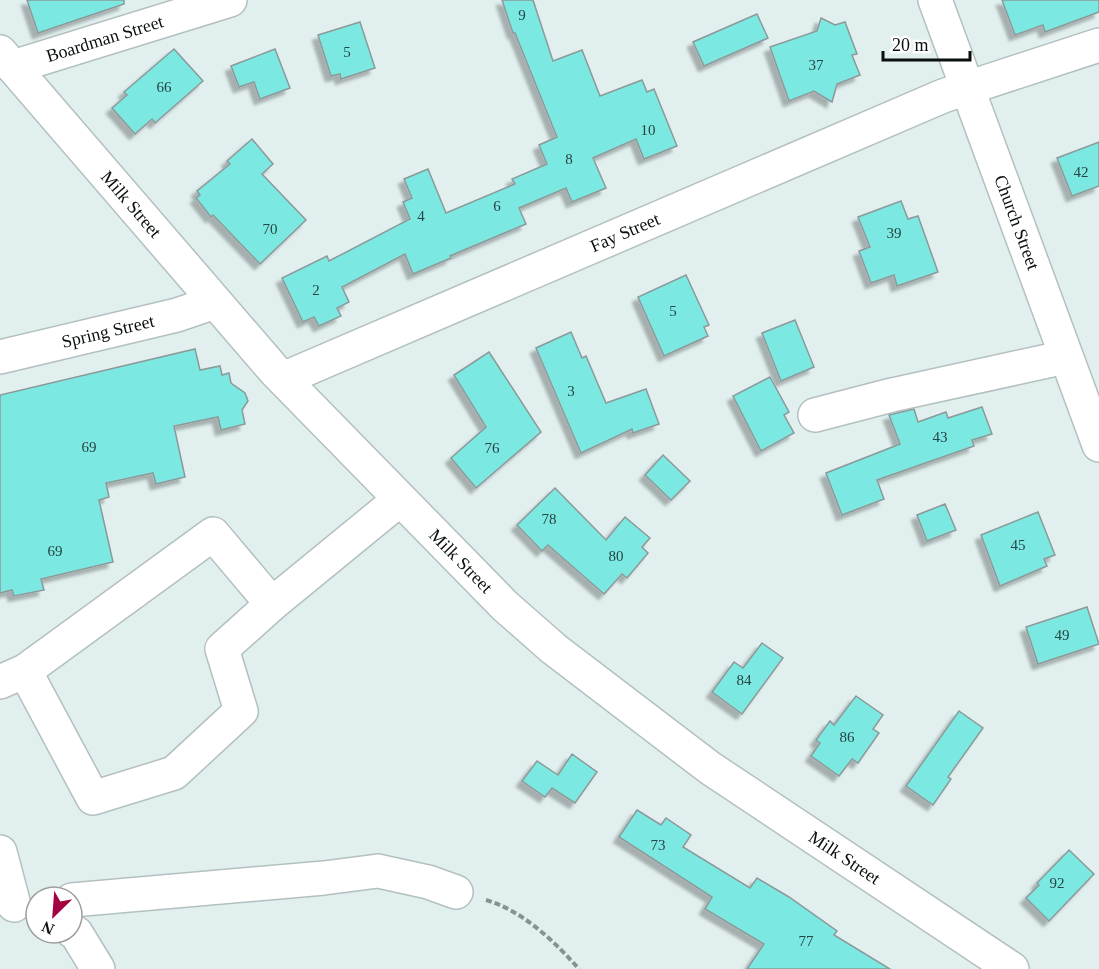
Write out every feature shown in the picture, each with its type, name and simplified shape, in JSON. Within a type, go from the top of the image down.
[{"type":"street","name":"Boardman Street","points":[[7,60],[182,7],[230,0]]},
{"type":"street","name":"Church Street","points":[[935,0],[1099,445]]},
{"type":"street","name":"Fay Street","points":[[283,379],[943,96],[1099,45]]},
{"type":"street","name":"Milk Street","points":[[7,60],[283,379],[505,606],[605,690],[710,768],[1012,969]]},
{"type":"street","name":"Spring Street","points":[[0,357],[177,315],[215,302]]},
{"type":"street","points":[[815,415],[892,395],[1066,357]]},
{"type":"street","points":[[272,604],[213,534],[13,677],[93,798],[174,773],[241,711],[222,649],[272,604],[399,500]]},
{"type":"street","points":[[0,852],[21,907]]},
{"type":"street","points":[[84,899],[324,878],[378,871],[456,891]]},
{"type":"street","points":[[83,945],[98,969]]},
{"type":"path","points":[[456,891],[491,902],[517,915],[553,940],[579,969]]},
{"type":"building","points":[[27,0],[124,0],[124,4],[38,33]]},
{"type":"building","points":[[502,0],[533,0],[553,61],[582,50],[600,96],[642,80],[647,92],[654,89],[677,146],[644,159],[636,139],[593,158],[606,188],[572,202],[566,188],[519,208],[526,224],[413,274],[405,254],[342,287],[349,302],[337,308],[341,316],[319,326],[314,317],[303,322],[282,278],[327,256],[329,261],[410,219],[403,202],[412,198],[404,179],[428,169],[446,213],[515,184],[512,179],[547,164],[539,145],[557,137],[515,33],[513,33]]},
{"type":"building","points":[[1002,0],[1099,0],[1099,12],[1045,32],[1043,25],[1015,35]]},
{"type":"building","points":[[757,14],[768,38],[704,66],[693,42]]},
{"type":"building","points":[[821,18],[835,25],[845,22],[857,54],[852,55],[860,75],[837,84],[832,102],[814,91],[789,101],[770,47],[817,31]]},
{"type":"building","points":[[360,22],[375,68],[341,79],[340,74],[331,76],[318,35]]},
{"type":"building","points":[[174,49],[203,81],[155,123],[152,119],[135,134],[112,108],[127,95],[124,92]]},
{"type":"building","points":[[275,49],[290,88],[260,99],[254,82],[239,87],[231,66]]},
{"type":"building","points":[[252,139],[273,164],[262,174],[306,220],[260,264],[213,215],[211,217],[196,198],[200,195],[197,191],[230,164],[227,161]]},
{"type":"building","points":[[1099,142],[1099,186],[1072,196],[1057,158]]},
{"type":"building","points":[[901,201],[908,219],[918,216],[938,272],[897,286],[894,275],[871,283],[859,251],[870,247],[858,217]]},
{"type":"building","points":[[686,275],[709,325],[704,327],[708,336],[664,356],[638,297]]},
{"type":"building","points":[[795,320],[814,367],[781,381],[762,333]]},
{"type":"building","points":[[571,332],[582,358],[586,356],[606,403],[646,389],[659,424],[633,433],[632,429],[581,453],[536,348]]},
{"type":"building","points":[[195,349],[200,370],[220,366],[222,375],[229,373],[231,383],[245,393],[248,401],[242,410],[245,424],[221,430],[218,417],[174,426],[185,477],[156,484],[153,473],[106,483],[109,497],[99,500],[113,562],[41,579],[44,590],[14,596],[12,590],[0,593],[0,395]]},
{"type":"building","points":[[489,352],[541,432],[476,488],[451,458],[486,427],[454,375]]},
{"type":"building","points":[[770,377],[789,412],[784,415],[794,433],[761,451],[733,396]]},
{"type":"building","points":[[982,407],[992,434],[972,440],[974,446],[877,480],[884,499],[842,515],[826,473],[900,444],[889,415],[914,409],[918,422],[946,412],[948,418]]},
{"type":"building","points":[[663,455],[690,481],[671,500],[645,475]]},
{"type":"building","points":[[555,488],[606,540],[625,517],[650,538],[642,547],[648,553],[627,578],[622,574],[604,594],[548,545],[542,551],[517,525]]},
{"type":"building","points":[[945,504],[956,530],[927,541],[917,515]]},
{"type":"building","points":[[1038,512],[1055,555],[1044,559],[1047,566],[1000,586],[981,535]]},
{"type":"building","points":[[1087,607],[1099,644],[1038,664],[1026,627]]},
{"type":"building","points":[[762,643],[783,658],[742,714],[712,692],[734,662],[743,668]]},
{"type":"building","points":[[856,696],[883,715],[873,729],[879,733],[858,763],[852,759],[839,776],[811,756],[820,743],[816,740],[830,721],[834,725]]},
{"type":"building","points":[[959,711],[983,728],[948,777],[951,779],[933,805],[906,786]]},
{"type":"building","points":[[572,754],[597,772],[575,803],[552,788],[545,797],[522,781],[537,761],[558,775]]},
{"type":"building","points":[[637,810],[661,825],[666,818],[691,835],[683,847],[750,888],[757,878],[789,897],[837,931],[834,935],[890,969],[747,969],[764,944],[705,909],[712,897],[619,837]]},
{"type":"building","points":[[1069,850],[1094,874],[1049,921],[1026,898],[1039,885],[1037,883]]}]
